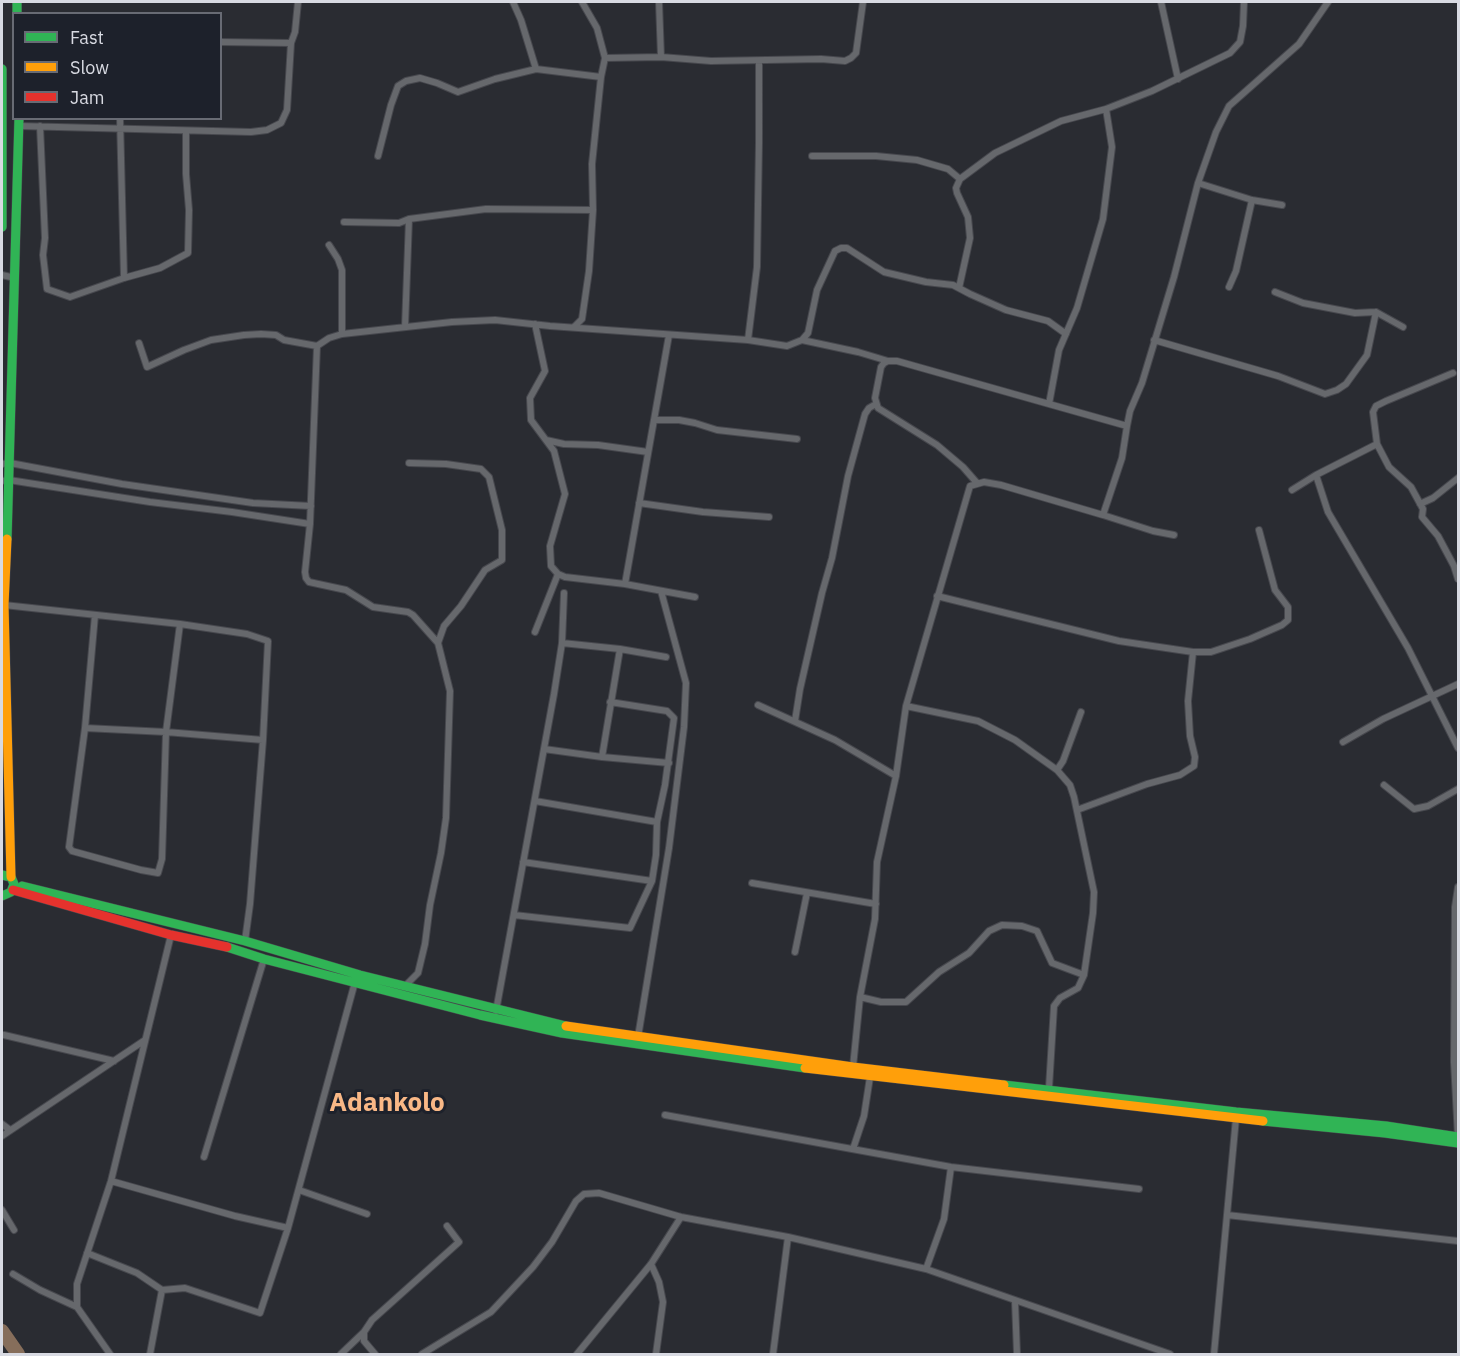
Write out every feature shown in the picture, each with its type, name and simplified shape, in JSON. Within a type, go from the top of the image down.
[{"type":"main road","points":[[2,69],[2,227]]},
{"type":"main road","points":[[2,896],[9,894],[10,882],[4,605],[5,481],[15,278],[19,122]]},
{"type":"main road","points":[[10,882],[171,935],[237,949],[264,959],[355,982],[563,1026],[853,1067],[1049,1088],[1236,1112],[1386,1126],[1458,1137]]},
{"type":"main road","points":[[10,882],[245,941],[562,1033],[870,1077],[1458,1143]]},
{"type":"street","points":[[19,122],[40,126],[186,131],[251,132],[267,130],[281,123],[287,110],[291,43],[295,32],[298,2]]},
{"type":"street","points":[[513,2],[525,30],[536,69]]},
{"type":"street","points":[[574,327],[582,319],[589,271],[593,210],[592,164],[605,58],[597,28],[582,2]]},
{"type":"street","points":[[659,2],[661,57]]},
{"type":"street","points":[[605,58],[845,61],[856,53],[863,2]]},
{"type":"street","points":[[1161,2],[1178,79]]},
{"type":"street","points":[[959,288],[970,238],[968,217],[956,188],[960,179],[995,153],[1061,121],[1106,109],[1178,79],[1230,53],[1240,42],[1244,2]]},
{"type":"street","points":[[1103,515],[1122,458],[1130,411],[1142,383],[1174,277],[1198,183],[1215,132],[1229,106],[1299,44],[1328,2]]},
{"type":"street","points":[[222,42],[291,43]]},
{"type":"street","points":[[748,340],[757,267],[759,61]]},
{"type":"street","points":[[378,156],[398,86],[406,81],[420,78],[458,92],[495,79],[536,69],[601,77]]},
{"type":"street","points":[[1048,404],[1059,350],[1089,272],[1103,219],[1112,147],[1106,109]]},
{"type":"street","points":[[120,120],[124,278]]},
{"type":"street","points":[[40,126],[45,238],[43,255],[47,290],[70,297],[160,268],[188,253],[186,131]]},
{"type":"street","points":[[812,156],[876,156],[917,160],[948,169],[960,179]]},
{"type":"street","points":[[1198,183],[1252,200],[1282,205]]},
{"type":"street","points":[[1229,287],[1236,271],[1252,200]]},
{"type":"street","points":[[344,222],[399,223],[409,219],[486,209],[593,210]]},
{"type":"street","points":[[405,327],[409,219]]},
{"type":"street","points":[[329,245],[342,270],[342,334]]},
{"type":"street","points":[[139,343],[147,367],[211,340],[244,335],[276,335],[284,340],[317,346],[329,338],[342,334],[495,320],[748,340],[787,346],[802,340],[808,333],[817,290],[835,252],[841,248],[847,248],[884,272],[926,282],[954,285],[1006,310],[1048,321],[1066,334]]},
{"type":"street","points":[[2,275],[15,278]]},
{"type":"street","points":[[1275,292],[1303,303],[1355,313],[1376,312],[1403,327]]},
{"type":"street","points":[[1154,340],[1278,376],[1325,394],[1346,384],[1368,355],[1376,312]]},
{"type":"street","points":[[535,324],[545,371],[530,398],[531,420],[554,451],[565,494],[550,546],[551,566],[558,574],[565,577],[625,584],[695,597]]},
{"type":"street","points":[[625,584],[669,335]]},
{"type":"street","points":[[802,340],[888,361],[897,361],[1127,426]]},
{"type":"street","points":[[317,346],[311,506],[305,572],[309,582],[346,590],[373,607],[408,612],[413,615],[438,643],[450,698],[446,818],[418,973],[405,986]]},
{"type":"street","points":[[888,361],[881,367],[876,404],[882,412],[936,445],[963,467],[977,483]]},
{"type":"street","points":[[1453,373],[1376,406],[1373,412],[1377,444],[1389,467],[1411,487],[1423,509],[1422,516],[1438,536],[1454,566],[1458,579]]},
{"type":"street","points":[[795,721],[800,689],[832,558],[848,476],[865,414],[876,404]]},
{"type":"street","points":[[654,420],[679,420],[717,430],[797,439]]},
{"type":"street","points":[[545,440],[648,452]]},
{"type":"street","points":[[1292,490],[1377,444]]},
{"type":"street","points":[[409,463],[446,464],[481,469],[489,477],[502,530],[502,560],[485,570],[461,606],[444,626],[438,643]]},
{"type":"street","points":[[6,464],[200,496],[253,503],[311,506]]},
{"type":"street","points":[[1316,475],[1328,512],[1408,648],[1458,748]]},
{"type":"street","points":[[1420,504],[1433,498],[1458,478]]},
{"type":"street","points":[[5,481],[310,524]]},
{"type":"street","points":[[853,1067],[860,998],[875,919],[877,862],[896,776],[906,706],[970,486],[977,483],[1001,486],[1153,531],[1174,535]]},
{"type":"street","points":[[639,503],[769,518]]},
{"type":"street","points":[[937,596],[1119,641],[1193,652],[1211,652],[1282,625],[1288,620],[1288,607],[1275,590],[1259,530]]},
{"type":"street","points":[[535,632],[558,574]]},
{"type":"street","points":[[638,1037],[669,848],[685,716],[686,683],[661,591]]},
{"type":"street","points":[[495,1013],[562,643],[564,593]]},
{"type":"street","points":[[4,605],[180,624],[247,634],[268,641],[263,740],[245,941]]},
{"type":"street","points":[[95,615],[85,728],[69,847],[72,851],[158,873],[162,859],[166,732],[180,624]]},
{"type":"street","points":[[562,643],[666,657]]},
{"type":"street","points":[[602,758],[620,649]]},
{"type":"street","points":[[1077,810],[1147,784],[1180,775],[1194,766],[1195,757],[1190,736],[1188,701],[1193,652]]},
{"type":"street","points":[[1343,742],[1383,719],[1458,684]]},
{"type":"street","points":[[514,915],[630,928],[652,881],[657,822],[669,763],[674,718],[671,713],[610,702]]},
{"type":"street","points":[[758,705],[835,740],[896,776]]},
{"type":"street","points":[[906,706],[978,721],[1015,740],[1057,770],[1070,785],[1082,830],[1094,892],[1084,975],[1078,988],[1060,998],[1054,1006],[1049,1088]]},
{"type":"street","points":[[1057,770],[1063,761],[1081,712]]},
{"type":"street","points":[[85,728],[263,740]]},
{"type":"street","points":[[544,749],[602,758],[669,763]]},
{"type":"street","points":[[1384,785],[1414,809],[1428,806],[1458,789]]},
{"type":"street","points":[[535,801],[657,822]]},
{"type":"street","points":[[523,862],[652,881]]},
{"type":"street","points":[[752,883],[876,904]]},
{"type":"street","points":[[1458,887],[1454,928],[1454,1062],[1458,1137]]},
{"type":"street","points":[[795,952],[807,893]]},
{"type":"street","points":[[860,998],[881,1002],[906,1002],[939,972],[969,953],[989,932],[1011,925],[1037,931],[1052,963],[1084,975]]},
{"type":"street","points":[[77,1307],[77,1284],[111,1181],[171,935]]},
{"type":"street","points":[[204,1157],[264,959]]},
{"type":"street","points":[[87,1254],[137,1273],[162,1290],[185,1288],[260,1313],[299,1190],[355,982]]},
{"type":"street","points":[[4,1035],[114,1061]]},
{"type":"street","points":[[2,1136],[145,1039]]},
{"type":"street","points":[[853,1149],[864,1116],[870,1077]]},
{"type":"street","points":[[664,1115],[951,1167],[1139,1189]]},
{"type":"street","points":[[1214,1354],[1236,1118]]},
{"type":"street","points":[[2,1124],[10,1130]]},
{"type":"street","points":[[926,1269],[944,1219],[951,1167]]},
{"type":"street","points":[[111,1181],[235,1216],[288,1228]]},
{"type":"street","points":[[299,1190],[367,1214]]},
{"type":"street","points":[[422,1354],[491,1312],[533,1267],[552,1242],[576,1201],[584,1194],[599,1193],[681,1217],[788,1237],[926,1269],[1170,1354]]},
{"type":"street","points":[[2,1210],[14,1230]]},
{"type":"street","points":[[1227,1215],[1458,1240]]},
{"type":"street","points":[[577,1354],[651,1264],[681,1217]]},
{"type":"street","points":[[341,1354],[364,1332],[372,1320],[459,1242],[447,1226]]},
{"type":"street","points":[[773,1354],[788,1237]]},
{"type":"street","points":[[651,1264],[659,1282],[663,1302],[656,1354]]},
{"type":"street","points":[[12,1274],[77,1307],[110,1354]]},
{"type":"street","points":[[150,1354],[162,1290]]},
{"type":"street","points":[[1015,1301],[1017,1354]]},
{"type":"street","points":[[364,1332],[364,1341],[375,1354]]},
{"type":"waterway","points":[[2,1331],[18,1354]]},
{"type":"traffic: fast","points":[[17,2],[17,12]]},
{"type":"traffic: fast","points":[[2,69],[2,227]]},
{"type":"traffic: fast","points":[[7,539],[19,120]]},
{"type":"traffic: fast","points":[[2,875],[11,877],[14,884],[11,892],[2,896]]},
{"type":"traffic: fast","points":[[22,886],[245,941],[360,975],[566,1026]]},
{"type":"traffic: fast","points":[[227,947],[264,959],[480,1015],[562,1033],[805,1068]]},
{"type":"traffic: fast","points":[[1004,1085],[1236,1112],[1386,1126],[1458,1137]]},
{"type":"traffic: fast","points":[[1263,1121],[1458,1143]]},
{"type":"traffic: slow","points":[[7,539],[4,605],[11,877]]},
{"type":"traffic: slow","points":[[566,1026],[853,1067],[1004,1085]]},
{"type":"traffic: slow","points":[[805,1068],[1263,1121]]},
{"type":"traffic: jam","points":[[13,890],[171,935],[227,947]]},
{"type":"district","name":"Adankolo","points":[[387,1103]]}]
